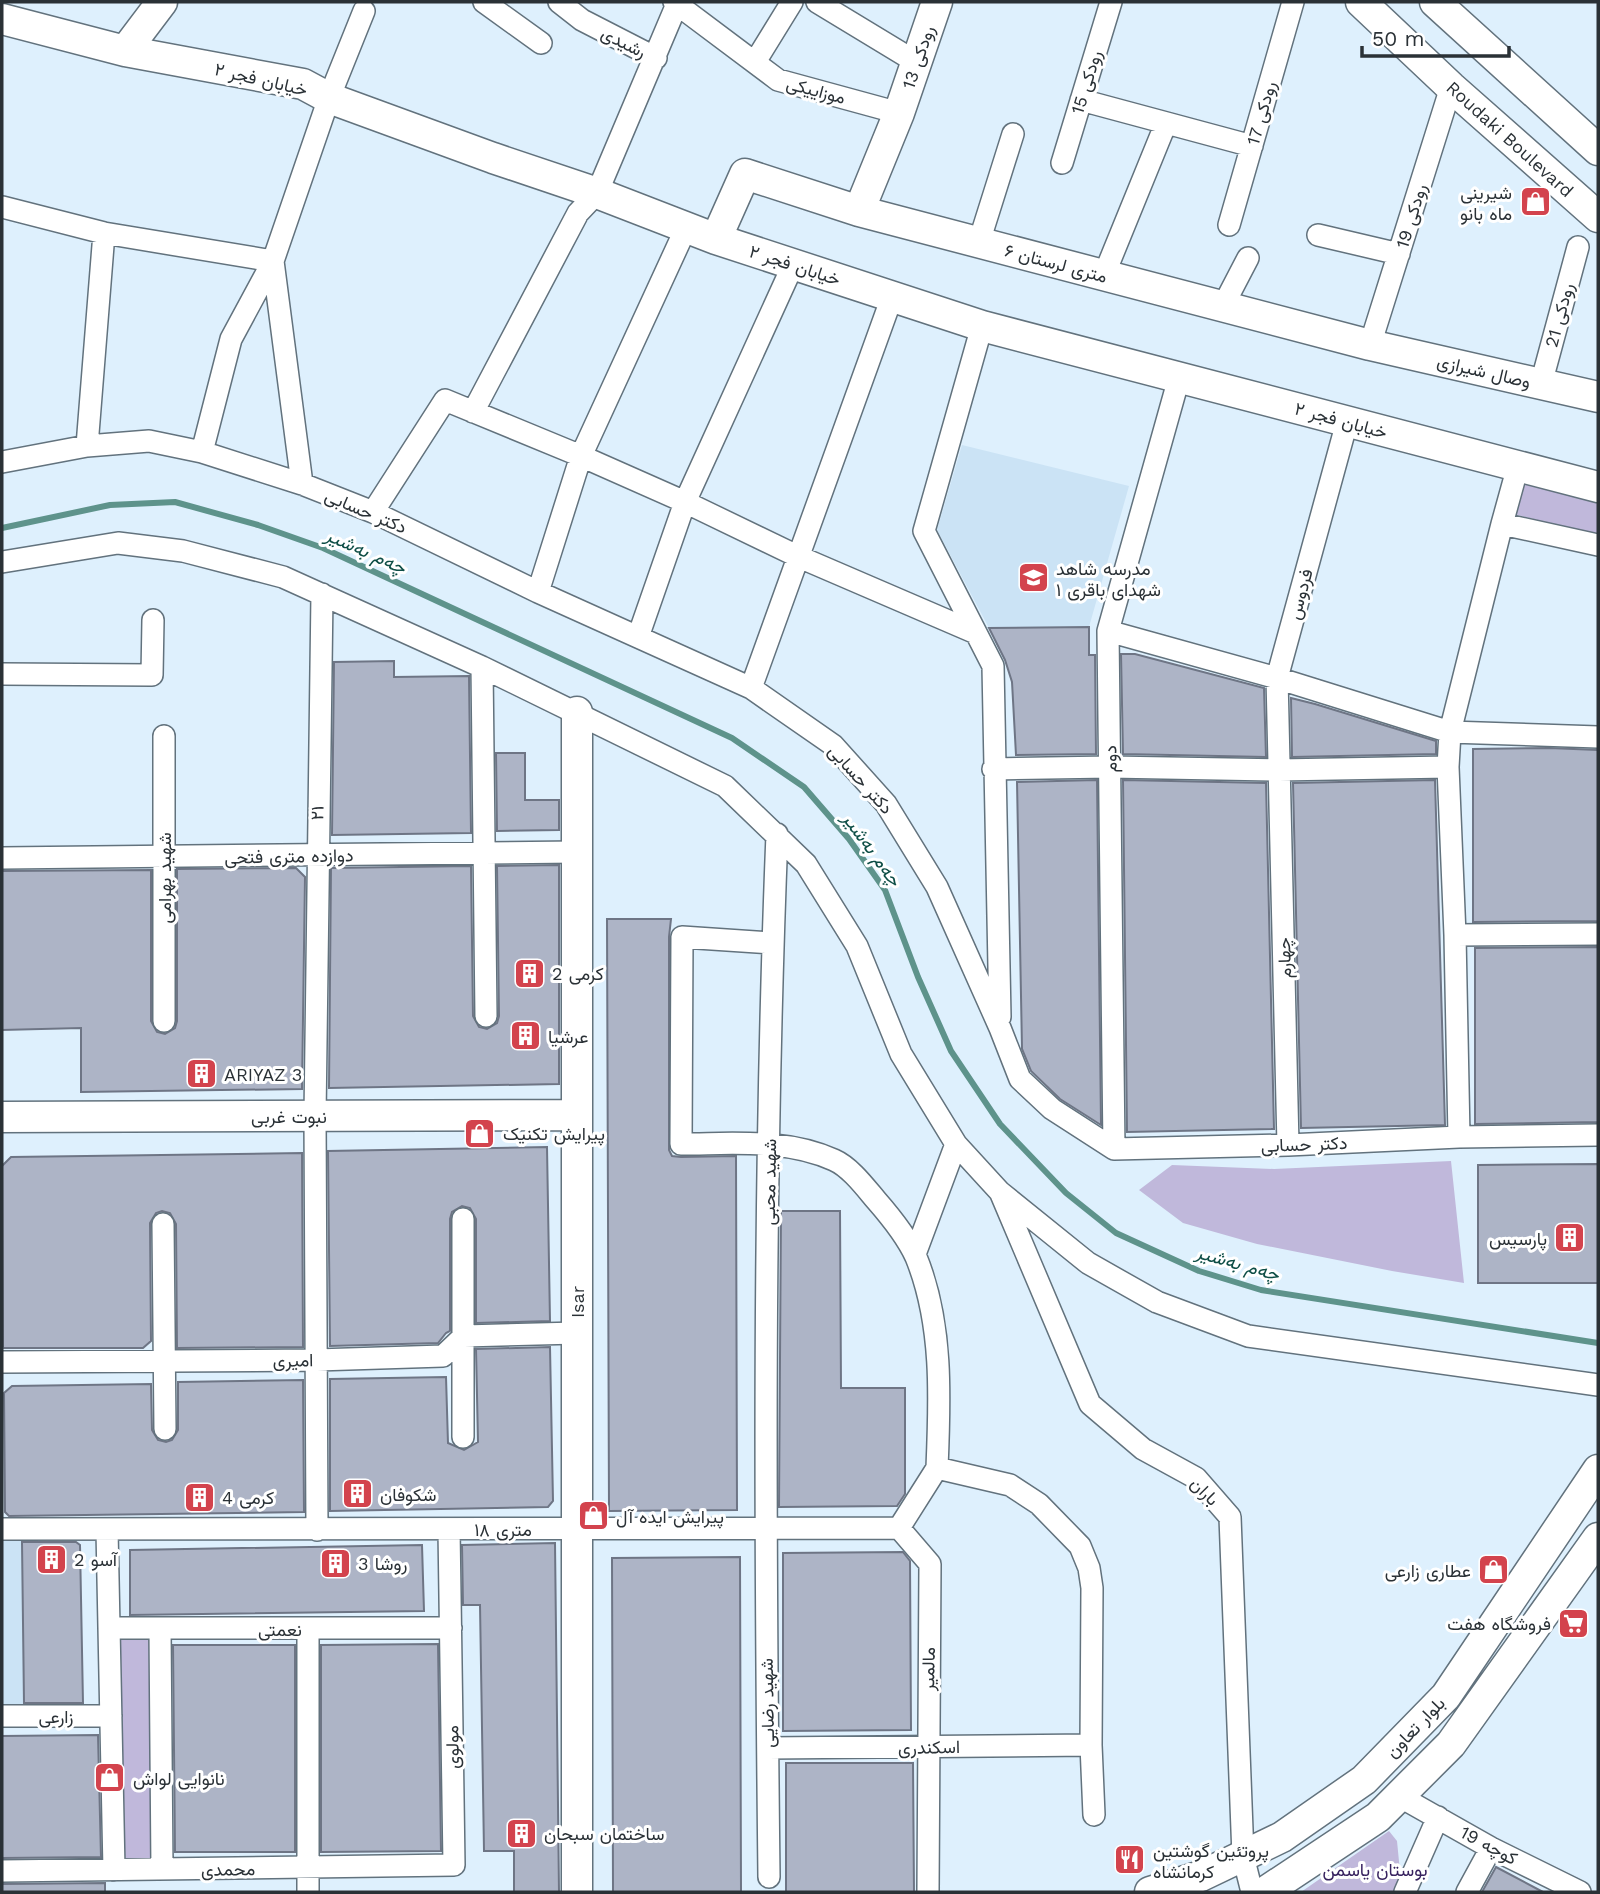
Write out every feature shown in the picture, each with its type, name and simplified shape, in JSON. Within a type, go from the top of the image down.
[{"type":"street","points":[[125,51],[162,2]]},
{"type":"street","points":[[484,2],[541,43]]},
{"type":"street","name":"رشیدی","points":[[559,2],[582,20],[656,58]]},
{"type":"street","points":[[755,62],[792,2]]},
{"type":"street","points":[[817,2],[916,62]]},
{"type":"street","name":"رودکی 13","points":[[859,211],[899,113],[937,2]]},
{"type":"street","name":"رودکی 15","points":[[1062,163],[1111,2]]},
{"type":"street","name":"رودکی 17","points":[[1229,225],[1293,2]]},
{"type":"street","name":"Roudaki Boulevard","points":[[1361,2],[1451,87],[1598,217]]},
{"type":"street","points":[[1434,2],[1598,150]]},
{"type":"street","points":[[473,412],[578,214],[597,193],[656,58],[675,3]]},
{"type":"street","name":"موزاییکی","points":[[675,3],[778,80],[899,113]]},
{"type":"street","points":[[202,452],[230,339],[273,261],[329,99],[365,10]]},
{"type":"street","name":"خیابان فجر ۲","points":[[2,19],[125,51],[303,85],[329,99],[597,193],[716,239],[982,326],[1598,487]]},
{"type":"street","name":"رودکی 19","points":[[1370,345],[1451,87]]},
{"type":"street","points":[[1081,100],[1252,146]]},
{"type":"street","points":[[1104,275],[1166,123]]},
{"type":"street","points":[[979,242],[1013,134]]},
{"type":"street","name":"۶ متری لرستان","points":[[716,239],[745,174],[859,211],[1370,345]]},
{"type":"street","points":[[2,207],[104,233],[273,261]]},
{"type":"street","points":[[538,592],[581,456],[686,228]]},
{"type":"street","points":[[87,446],[104,233]]},
{"type":"street","points":[[1318,234],[1399,254]]},
{"type":"street","name":"رودکی 21","points":[[1541,384],[1578,247]]},
{"type":"street","points":[[1223,306],[1248,258]]},
{"type":"street","points":[[273,261],[302,484]]},
{"type":"street","points":[[638,637],[685,502],[793,265]]},
{"type":"street","points":[[751,688],[892,297]]},
{"type":"street","points":[[982,326],[924,531],[993,666],[1000,1028]]},
{"type":"street","name":"وصال شیرازی","points":[[1370,345],[1598,397]]},
{"type":"street","name":"دوم","points":[[1114,1149],[1108,631],[1179,378]]},
{"type":"street","points":[[373,512],[445,400],[581,456],[797,556],[976,633]]},
{"type":"street","name":"فردوس","points":[[1279,770],[1277,678],[1347,422]]},
{"type":"street","name":"دکتر حسابی","points":[[2,462],[87,446],[149,441],[202,452],[302,484],[373,512],[538,592],[751,688],[833,745],[887,804],[937,887],[1020,1079],[1052,1109],[1114,1149],[1598,1135]]},
{"type":"street","points":[[1459,1137],[1448,767],[1450,732],[1518,466]]},
{"type":"street","points":[[1502,524],[1598,545]]},
{"type":"street","points":[[2,562],[118,543],[195,555],[283,577],[482,667],[725,786],[806,864],[857,946],[901,1054],[956,1144],[1000,1192],[1088,1263],[1157,1302],[1248,1336],[1598,1385]]},
{"type":"street","name":"۲۱","points":[[317,1530],[315,1116],[321,594]]},
{"type":"street","points":[[2,674],[152,675],[153,620]]},
{"type":"street","points":[[1108,631],[1277,678],[1450,732],[1598,737]]},
{"type":"street","points":[[482,667],[486,1016]]},
{"type":"street","name":"Isar","points":[[577,712],[577,1892]]},
{"type":"street","name":"شهید بهرامی","points":[[164,736],[164,1021]]},
{"type":"street","points":[[993,769],[1110,767],[1279,770],[1448,767]]},
{"type":"street","name":"چهارم","points":[[1279,770],[1289,1145]]},
{"type":"street","name":"شهید محبی","points":[[765,1529],[772,943],[776,834]]},
{"type":"street","name":"دوازده متری فتحی","points":[[2,858],[577,852]]},
{"type":"street","points":[[1455,935],[1598,934]]},
{"type":"street","points":[[772,943],[682,937],[681,1143],[769,1144],[809,1151],[836,1161],[865,1187],[888,1214],[915,1254],[931,1303],[937,1361],[937,1468],[899,1528]]},
{"type":"street","name":"نبوت غربی","points":[[2,1117],[577,1115]]},
{"type":"street","points":[[915,1254],[956,1144]]},
{"type":"street","name":"باران","points":[[1000,1192],[1090,1404],[1143,1449],[1196,1478],[1230,1517],[1242,1856],[1252,1892]]},
{"type":"street","points":[[463,1219],[463,1437]]},
{"type":"street","points":[[163,1224],[165,1429]]},
{"type":"street","points":[[464,1336],[577,1333]]},
{"type":"street","name":"امیری","points":[[2,1362],[317,1360],[443,1356],[464,1336]]},
{"type":"street","points":[[937,1468],[1010,1485],[1039,1504],[1080,1546],[1089,1568],[1092,1588],[1091,1745],[1094,1815]]},
{"type":"street","name":"بلوار تعاون","points":[[1150,1892],[1201,1876],[1282,1837],[1364,1780],[1446,1696],[1598,1470]]},
{"type":"street","name":"۱۸ متری","points":[[2,1529],[899,1528]]},
{"type":"street","name":"مالمیر","points":[[899,1528],[930,1564],[928,1892]]},
{"type":"street","name":"مولوی","points":[[449,1529],[454,1866]]},
{"type":"street","name":"شهید رضایی","points":[[765,1529],[769,1877]]},
{"type":"street","points":[[107,1530],[114,1870]]},
{"type":"street","name":"بلوار تعاون","points":[[1265,1892],[1378,1817],[1451,1744],[1598,1538]]},
{"type":"street","name":"نعمتی","points":[[109,1628],[451,1628]]},
{"type":"street","points":[[160,1629],[162,1869]]},
{"type":"street","points":[[308,1629],[308,1892]]},
{"type":"street","name":"زارعی","points":[[2,1716],[111,1716]]},
{"type":"street","name":"اسکندری","points":[[768,1748],[1091,1745]]},
{"type":"street","name":"کوچه 19","points":[[1399,1796],[1491,1848],[1580,1892]]},
{"type":"street","points":[[1405,1892],[1438,1817]]},
{"type":"street","points":[[1467,1892],[1491,1848]]},
{"type":"street","name":"محمدی","points":[[2,1871],[454,1866]]},
{"type":"shaded area","name":"مدرسه شاهد شهدای باقری ۱","points":[[962,445],[1129,486],[1089,627],[989,628],[937,530]]},
{"type":"shaded area","points":[[2,1541],[22,1541],[24,1705],[2,1705]]},
{"type":"green space","points":[[1524,476],[1598,495],[1598,536],[1514,514]]},
{"type":"green space","points":[[1451,1161],[1464,1283],[1257,1244],[1183,1223],[1139,1190],[1172,1165],[1274,1169]]},
{"type":"green space","points":[[157,1632],[159,1862],[117,1863],[115,1633]]},
{"type":"green space","name":"بوستان یاسمن","points":[[1389,1831],[1397,1841],[1402,1892],[1301,1892]]},
{"type":"building","points":[[1089,627],[1089,655],[1095,655],[1096,754],[1016,755],[1012,682],[1005,660],[989,628]]},
{"type":"building","points":[[1121,654],[1135,654],[1264,688],[1266,757],[1123,754]]},
{"type":"building","points":[[394,661],[394,677],[469,676],[471,833],[332,835],[334,662]]},
{"type":"building","points":[[1291,698],[1436,741],[1436,754],[1292,757]]},
{"type":"building","points":[[1473,749],[1598,750],[1598,921],[1473,922]]},
{"type":"building","points":[[496,753],[525,753],[525,800],[559,800],[559,830],[497,831]]},
{"type":"building","points":[[1097,780],[1101,1125],[1060,1099],[1031,1071],[1022,1049],[1017,782]]},
{"type":"building","points":[[1123,780],[1266,783],[1274,1129],[1127,1132]]},
{"type":"building","points":[[1435,780],[1445,1125],[1301,1128],[1293,783]]},
{"type":"building","points":[[559,865],[559,1084],[329,1088],[331,868],[471,866],[473,1016],[479,1027],[487,1029],[497,1023],[499,1016],[497,866]]},
{"type":"building","points":[[296,868],[305,877],[302,1089],[81,1092],[81,1028],[2,1030],[2,871],[151,870],[151,1021],[157,1032],[165,1034],[175,1028],[177,1021],[177,869]]},
{"type":"building","points":[[607,919],[671,919],[669,1150],[672,1156],[736,1156],[737,1510],[609,1511]]},
{"type":"building","points":[[1598,947],[1598,1122],[1475,1124],[1475,948]]},
{"type":"building","points":[[547,1147],[550,1321],[476,1323],[476,1219],[470,1208],[462,1206],[452,1212],[450,1219],[450,1331],[438,1343],[330,1346],[328,1151]]},
{"type":"building","points":[[302,1153],[303,1347],[177,1348],[176,1224],[170,1213],[162,1211],[156,1213],[150,1223],[151,1341],[143,1348],[3,1348],[2,1166],[11,1157]]},
{"type":"building","points":[[1598,1164],[1598,1283],[1478,1283],[1478,1165]]},
{"type":"building","points":[[781,1211],[840,1211],[841,1388],[905,1388],[905,1494],[897,1506],[779,1507]]},
{"type":"building","points":[[550,1347],[553,1501],[548,1507],[330,1511],[330,1379],[446,1377],[448,1443],[464,1450],[478,1442],[476,1349]]},
{"type":"building","points":[[303,1380],[304,1512],[9,1516],[5,1512],[4,1393],[12,1386],[151,1384],[152,1430],[158,1440],[166,1442],[172,1440],[178,1430],[178,1382]]},
{"type":"building","points":[[22,1542],[76,1542],[80,1545],[83,1703],[24,1703]]},
{"type":"building","points":[[555,1543],[559,1892],[514,1892],[514,1851],[484,1851],[480,1605],[463,1605],[462,1545]]},
{"type":"building","points":[[422,1545],[424,1611],[130,1615],[130,1550]]},
{"type":"building","points":[[903,1552],[910,1561],[911,1730],[783,1731],[783,1553]]},
{"type":"building","points":[[740,1557],[741,1892],[613,1892],[612,1558]]},
{"type":"building","points":[[438,1644],[441,1851],[321,1852],[321,1645]]},
{"type":"building","points":[[173,1645],[295,1645],[295,1852],[175,1852]]},
{"type":"building","points":[[98,1735],[101,1857],[2,1858],[2,1736]]},
{"type":"building","points":[[786,1763],[913,1763],[914,1892],[786,1892]]},
{"type":"building","points":[[1496,1867],[1543,1892],[1482,1892]]},
{"type":"building","points":[[105,1883],[105,1892],[2,1892],[2,1884]]},
{"type":"waterway","name":"چەم بەشیر","points":[[2,528],[110,505],[175,502],[258,525],[323,548],[732,738],[804,787],[849,839],[885,890],[918,977],[951,1051],[1000,1124],[1066,1193],[1116,1233],[1199,1271],[1261,1290],[1598,1343]]},
{"type":"place","name":"شیرینی ماه بانو","points":[[1535,202]]},
{"type":"place","name":"مدرسه شاهد شهدای باقری ۱","points":[[1033,578]]},
{"type":"place","name":"کرمی 2","points":[[529,973]]},
{"type":"place","name":"عرشیا","points":[[525,1036]]},
{"type":"place","name":"ARIYAZ 3","points":[[201,1074]]},
{"type":"place","name":"پیرایش تکنیک","points":[[480,1133]]},
{"type":"place","name":"پارسیس","points":[[1570,1238]]},
{"type":"place","name":"شکوفان","points":[[357,1494]]},
{"type":"place","name":"کرمی 4","points":[[199,1497]]},
{"type":"place","name":"پیرایش ایده آل","points":[[593,1516]]},
{"type":"place","name":"آسو 2","points":[[51,1559]]},
{"type":"place","name":"روشا 3","points":[[335,1563]]},
{"type":"place","name":"عطاری زارعی","points":[[1494,1570]]},
{"type":"place","name":"فروشگاه هفت","points":[[1574,1623]]},
{"type":"place","name":"نانوایی لواش","points":[[110,1778]]},
{"type":"place","name":"ساختمان سبحان","points":[[521,1833]]},
{"type":"place","name":"پروتئین گوشتین کرمانشاه","points":[[1130,1860]]}]
